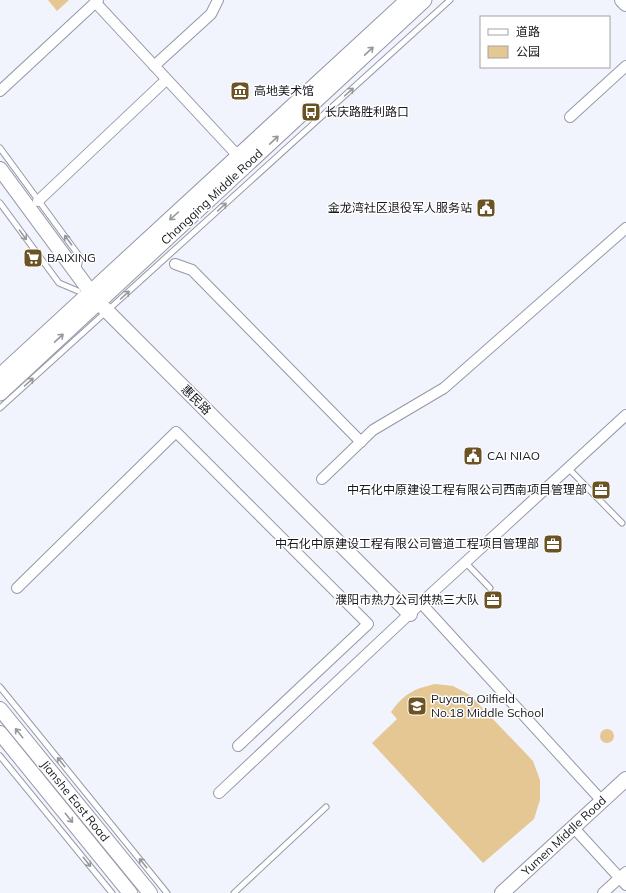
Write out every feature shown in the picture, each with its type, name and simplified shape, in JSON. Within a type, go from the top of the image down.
[{"type":"main road","name":"Changqing Middle Road","points":[[159,247],[239,157],[408,0]]},
{"type":"main road","name":"Changqing Middle Road","points":[[0,376],[159,247],[424,0]]},
{"type":"main road","name":"Changqing Middle Road","points":[[0,393],[92,301]]},
{"type":"street","points":[[154,66],[211,14],[218,0]]},
{"type":"street","points":[[622,0],[626,4]]},
{"type":"street","points":[[0,91],[96,1],[166,80],[239,157]]},
{"type":"street","points":[[570,117],[626,66]]},
{"type":"street","points":[[38,201],[166,80]]},
{"type":"street","name":"惠民路","points":[[0,169],[78,274],[92,301]]},
{"type":"street","name":"惠民路","points":[[0,185],[92,301],[410,614]]},
{"type":"street","points":[[322,479],[373,430],[444,388],[626,228]]},
{"type":"street","points":[[176,264],[192,270],[361,442]]},
{"type":"street","points":[[219,793],[421,603],[626,415]]},
{"type":"street","points":[[18,588],[176,432],[368,624],[238,746]]},
{"type":"street","points":[[421,603],[602,801]]},
{"type":"street","name":"Jianshe East Road","points":[[0,709],[150,893]]},
{"type":"street","name":"Jianshe East Road","points":[[0,733],[130,893]]},
{"type":"street","name":"Yumen Middle Road","points":[[502,893],[626,779]]},
{"type":"street","points":[[573,827],[624,878],[603,893]]},
{"type":"lane","points":[[176,264],[159,247],[450,0]]},
{"type":"lane","points":[[0,148],[80,257],[78,274]]},
{"type":"lane","points":[[0,203],[59,284],[92,301],[0,408]]},
{"type":"lane","points":[[568,468],[622,523]]},
{"type":"lane","points":[[466,562],[490,588]]},
{"type":"lane","points":[[0,687],[167,893]]},
{"type":"lane","points":[[0,756],[112,893]]},
{"type":"lane","points":[[234,893],[326,807]]},
{"type":"green space","points":[[48,0],[69,0],[57,11]]},
{"type":"green space","points":[[435,684],[453,686],[470,695],[533,761],[540,780],[540,800],[534,819],[483,863],[372,743],[397,719],[391,712],[400,701],[415,690]]},
{"type":"green space","points":[[604,729],[610,729],[614,733],[614,739],[610,743],[604,743],[600,739],[600,733]]},
{"type":"place","name":"高地美术馆","points":[[240,91]]},
{"type":"place","name":"长庆路胜利路口","points":[[311,112]]},
{"type":"place","name":"金龙湾社区退役军人服务站","points":[[486,208]]},
{"type":"place","name":"BAIXING","points":[[33,258]]},
{"type":"place","name":"CAI NIAO","points":[[473,456]]},
{"type":"place","name":"中石化中原建设工程有限公司西南项目管理部","points":[[601,490]]},
{"type":"place","name":"中石化中原建设工程有限公司管道工程项目管理部","points":[[553,544]]},
{"type":"place","name":"濮阳市热力公司供热三大队","points":[[493,600]]},
{"type":"place","name":"Puyang Oilfield No.18 Middle School","points":[[417,706]]}]
